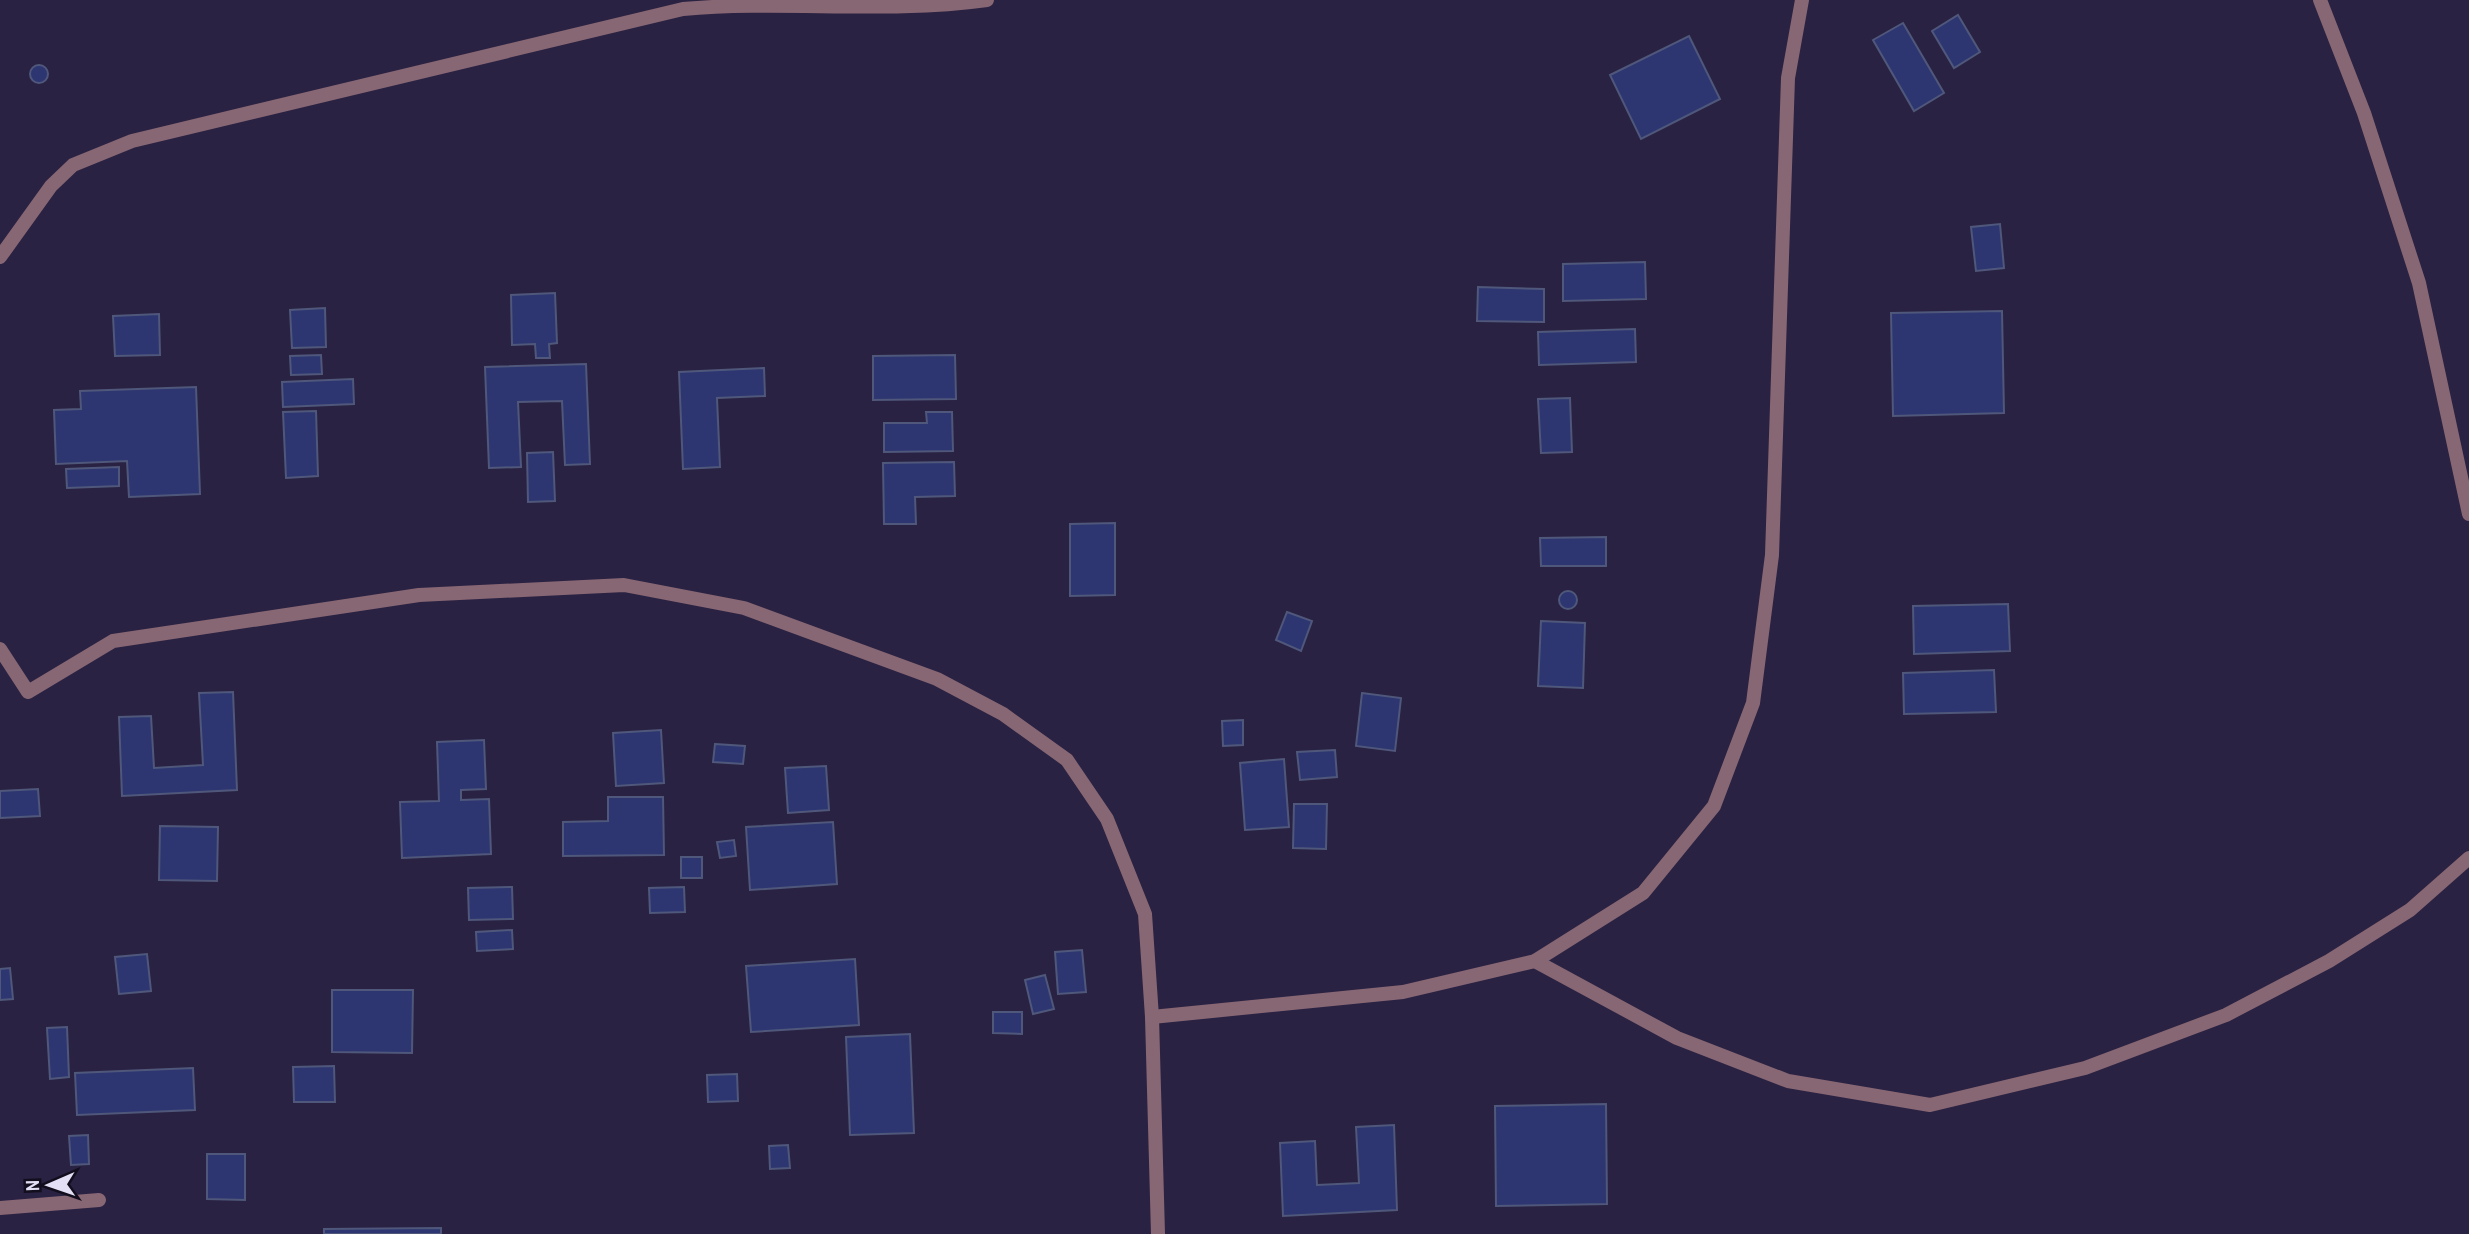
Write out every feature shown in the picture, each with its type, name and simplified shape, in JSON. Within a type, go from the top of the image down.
[{"type":"street","points":[[0,257],[51,186],[73,165],[132,141],[683,9],[734,3],[938,7],[987,0]]},
{"type":"street","points":[[1152,1017],[1403,992],[1535,961],[1643,893],[1714,806],[1753,703],[1772,555],[1788,78],[1802,0]]},
{"type":"street","points":[[2320,0],[2364,113],[2419,283],[2469,513]]},
{"type":"street","points":[[0,649],[28,692],[113,641],[419,594],[624,585],[744,608],[937,678],[1003,713],[1068,760],[1107,819],[1144,914],[1152,1017],[1158,1234]]},
{"type":"street","points":[[1535,961],[1677,1038],[1788,1082],[1930,1105],[2085,1068],[2226,1015],[2329,961],[2410,910],[2469,858]]},
{"type":"street","points":[[0,1208],[99,1200]]},
{"type":"building","points":[[1958,15],[1980,52],[1954,68],[1932,31]]},
{"type":"building","points":[[1903,23],[1944,93],[1914,111],[1873,40]]},
{"type":"building","points":[[1689,36],[1720,99],[1641,139],[1610,75]]},
{"type":"building","points":[[39,65],[45,68],[48,74],[45,80],[39,83],[33,80],[30,74],[33,68]]},
{"type":"building","points":[[2000,224],[2004,268],[1976,271],[1971,227]]},
{"type":"building","points":[[1645,262],[1646,299],[1563,301],[1563,264]]},
{"type":"building","points":[[1478,287],[1544,289],[1544,322],[1477,321]]},
{"type":"building","points":[[555,293],[557,343],[549,344],[550,358],[536,358],[535,344],[512,345],[511,295]]},
{"type":"building","points":[[325,308],[326,347],[292,348],[290,310]]},
{"type":"building","points":[[2002,311],[2004,413],[1893,416],[1891,313]]},
{"type":"building","points":[[159,314],[160,355],[115,356],[113,316]]},
{"type":"building","points":[[1635,329],[1636,362],[1539,365],[1538,332]]},
{"type":"building","points":[[321,355],[322,374],[291,375],[290,356]]},
{"type":"building","points":[[955,355],[956,399],[873,400],[873,356]]},
{"type":"building","points":[[586,364],[590,464],[565,465],[562,401],[518,402],[521,467],[489,468],[485,367]]},
{"type":"building","points":[[764,368],[765,396],[717,398],[720,467],[683,469],[679,372]]},
{"type":"building","points":[[353,379],[354,404],[283,407],[282,382]]},
{"type":"building","points":[[196,387],[200,494],[129,497],[127,461],[56,464],[54,410],[81,409],[80,391]]},
{"type":"building","points":[[1570,398],[1572,452],[1541,453],[1538,399]]},
{"type":"building","points":[[316,411],[318,476],[286,478],[283,412]]},
{"type":"building","points":[[926,412],[952,412],[953,451],[884,452],[884,423],[927,423]]},
{"type":"building","points":[[553,452],[555,501],[528,502],[527,453]]},
{"type":"building","points":[[954,462],[955,496],[915,497],[916,524],[884,524],[883,463]]},
{"type":"building","points":[[119,467],[119,486],[67,488],[66,469]]},
{"type":"building","points":[[1115,523],[1115,595],[1070,596],[1070,524]]},
{"type":"building","points":[[1606,537],[1606,566],[1541,566],[1540,538]]},
{"type":"building","points":[[1568,591],[1574,594],[1577,600],[1574,606],[1568,609],[1562,606],[1559,600],[1562,594]]},
{"type":"building","points":[[2008,604],[2010,651],[1914,654],[1913,606]]},
{"type":"building","points":[[1287,612],[1312,621],[1301,651],[1276,640]]},
{"type":"building","points":[[1541,621],[1585,623],[1583,688],[1538,686]]},
{"type":"building","points":[[1994,670],[1996,712],[1904,714],[1903,673]]},
{"type":"building","points":[[233,692],[237,790],[122,796],[119,717],[151,716],[154,768],[203,765],[199,693]]},
{"type":"building","points":[[1362,693],[1401,698],[1395,751],[1356,746]]},
{"type":"building","points":[[1243,720],[1243,745],[1223,746],[1222,721]]},
{"type":"building","points":[[661,730],[664,783],[616,786],[613,733]]},
{"type":"building","points":[[484,740],[486,789],[461,790],[461,800],[489,799],[491,854],[402,858],[400,802],[439,801],[437,742]]},
{"type":"building","points":[[715,744],[745,746],[743,764],[713,762]]},
{"type":"building","points":[[1335,750],[1337,777],[1300,780],[1297,752]]},
{"type":"building","points":[[1284,759],[1289,827],[1245,830],[1240,763]]},
{"type":"building","points":[[826,766],[829,810],[788,813],[785,768]]},
{"type":"building","points":[[38,789],[40,816],[0,818],[0,791]]},
{"type":"building","points":[[608,797],[663,797],[664,855],[563,856],[563,822],[608,821]]},
{"type":"building","points":[[1294,804],[1327,804],[1326,849],[1293,848]]},
{"type":"building","points":[[833,822],[837,884],[750,890],[746,827]]},
{"type":"building","points":[[160,826],[218,827],[217,881],[159,880]]},
{"type":"building","points":[[734,840],[736,856],[720,858],[717,842]]},
{"type":"building","points":[[681,857],[702,857],[702,878],[681,878]]},
{"type":"building","points":[[512,887],[513,919],[469,920],[468,888]]},
{"type":"building","points":[[684,887],[685,912],[650,913],[649,888]]},
{"type":"building","points":[[512,930],[513,949],[477,951],[476,932]]},
{"type":"building","points":[[1082,950],[1086,992],[1058,994],[1055,952]]},
{"type":"building","points":[[147,954],[151,991],[119,994],[115,957]]},
{"type":"building","points":[[855,959],[859,1025],[751,1032],[746,966]]},
{"type":"building","points":[[10,968],[13,999],[0,1000],[0,969]]},
{"type":"building","points":[[1045,975],[1054,1009],[1033,1014],[1025,980]]},
{"type":"building","points":[[332,990],[413,990],[412,1053],[332,1052]]},
{"type":"building","points":[[993,1012],[1022,1012],[1022,1034],[993,1033]]},
{"type":"building","points":[[67,1027],[69,1077],[50,1079],[47,1028]]},
{"type":"building","points":[[910,1034],[914,1133],[850,1135],[846,1037]]},
{"type":"building","points":[[334,1066],[335,1102],[294,1102],[293,1067]]},
{"type":"building","points":[[193,1068],[195,1110],[77,1115],[75,1073]]},
{"type":"building","points":[[737,1074],[738,1101],[708,1102],[707,1075]]},
{"type":"building","points":[[1606,1104],[1607,1204],[1496,1206],[1495,1106]]},
{"type":"building","points":[[1394,1125],[1397,1210],[1283,1216],[1280,1143],[1315,1141],[1317,1185],[1359,1183],[1356,1127]]},
{"type":"building","points":[[88,1135],[89,1164],[71,1165],[69,1136]]},
{"type":"building","points":[[788,1145],[790,1168],[770,1169],[769,1146]]},
{"type":"building","points":[[207,1154],[245,1154],[245,1200],[207,1199]]},
{"type":"building","points":[[441,1228],[441,1234],[324,1234],[324,1229]]}]
